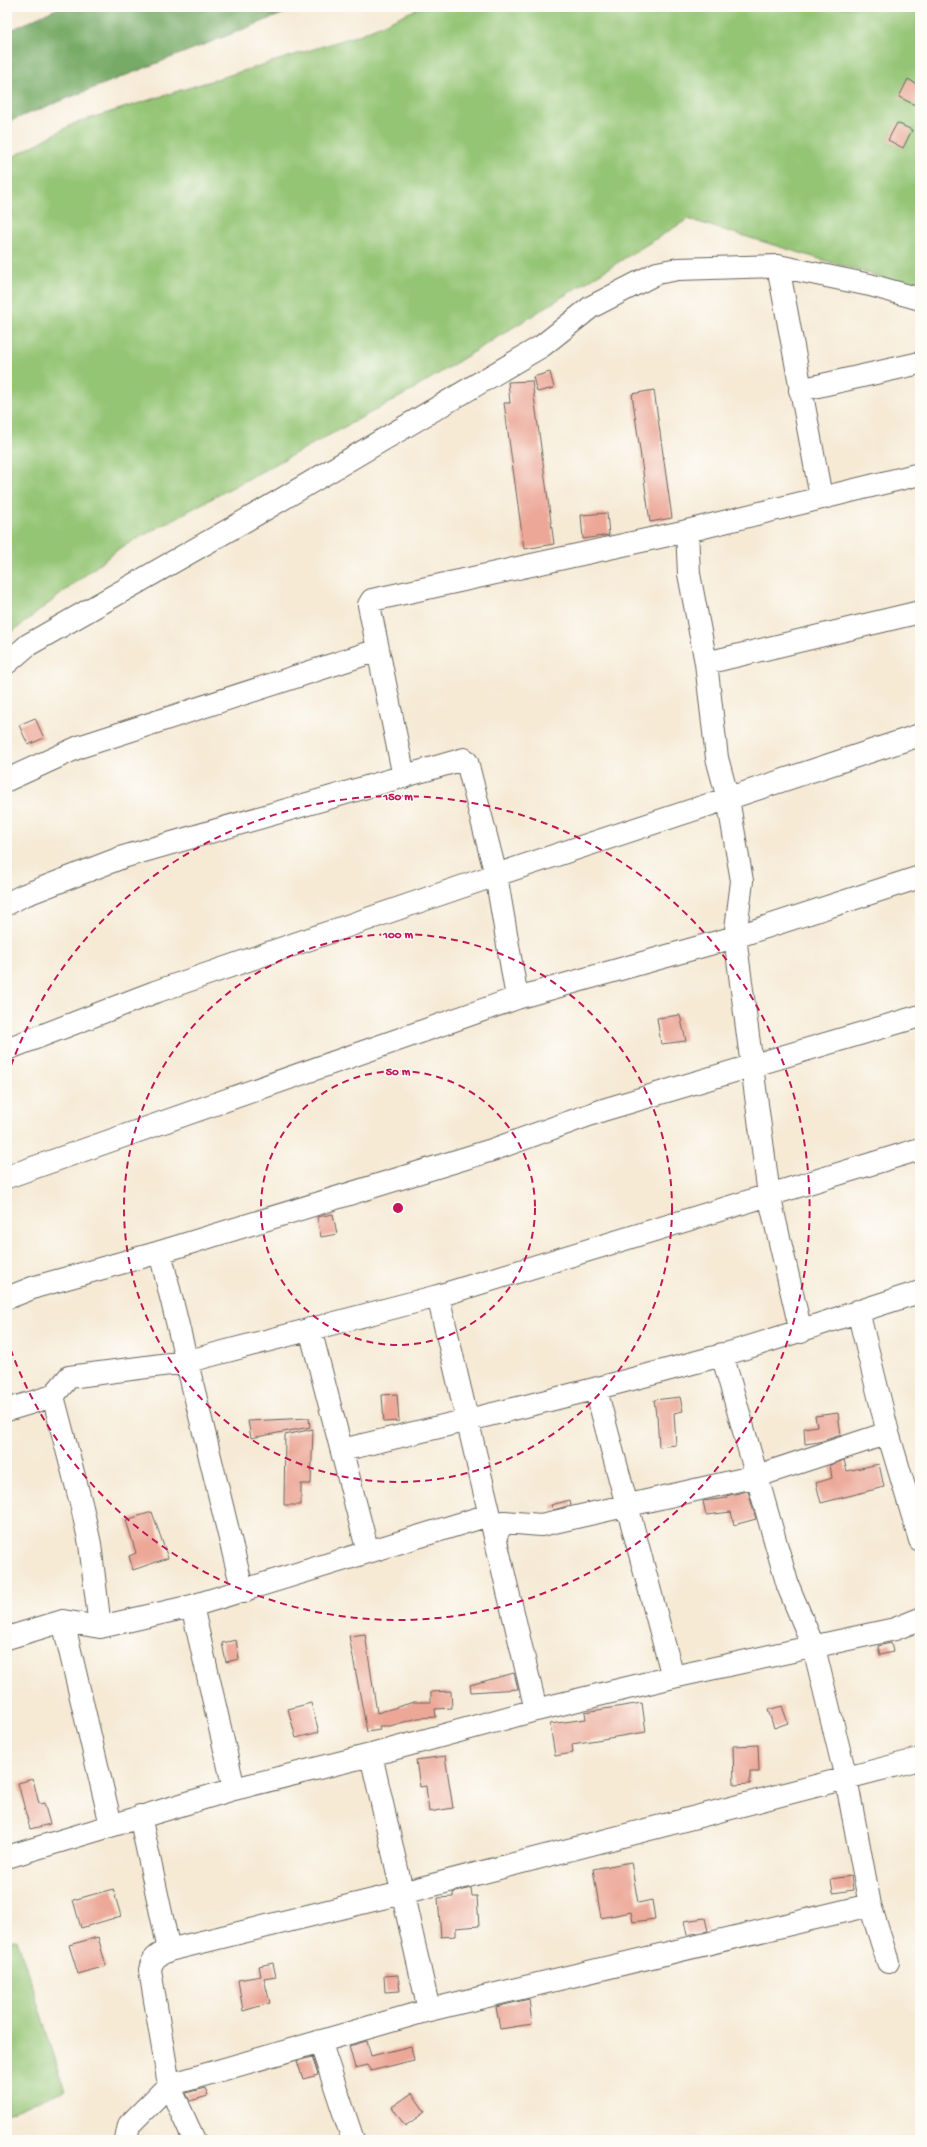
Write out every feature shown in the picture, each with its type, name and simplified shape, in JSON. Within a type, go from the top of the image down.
[{"type":"street","points":[[7,663],[28,645],[262,511],[542,346],[591,307],[657,273],[668,270],[778,266],[870,285],[920,298]]},
{"type":"street","points":[[778,266],[821,497]]},
{"type":"street","points":[[800,390],[920,363]]},
{"type":"street","points":[[404,777],[378,650],[370,605],[372,600],[687,531],[920,474]]},
{"type":"street","points":[[687,531],[689,574],[706,663],[717,758],[728,799],[742,881],[734,937],[768,1195],[801,1332]]},
{"type":"street","points":[[706,663],[920,612]]},
{"type":"street","points":[[7,780],[79,747],[378,650]]},
{"type":"street","points":[[7,1050],[155,992],[496,875],[920,735]]},
{"type":"street","points":[[7,904],[22,896],[123,857],[466,760],[496,875],[517,998]]},
{"type":"street","points":[[7,1178],[517,998],[734,937],[920,877]]},
{"type":"street","points":[[7,1298],[35,1287],[160,1252],[492,1150],[603,1110],[920,1016]]},
{"type":"street","points":[[7,1410],[53,1396],[69,1377],[185,1362],[438,1296],[920,1149]]},
{"type":"street","points":[[160,1252],[185,1362],[243,1592]]},
{"type":"street","points":[[342,1450],[596,1390],[801,1332],[858,1311],[920,1292]]},
{"type":"street","points":[[438,1296],[536,1710]]},
{"type":"street","points":[[858,1311],[888,1433],[920,1540]]},
{"type":"street","points":[[310,1329],[368,1552]]},
{"type":"street","points":[[722,1354],[788,1586],[814,1648],[846,1778],[870,1905],[888,1962]]},
{"type":"street","points":[[596,1390],[673,1677]]},
{"type":"street","points":[[53,1396],[82,1507],[90,1544],[100,1628]]},
{"type":"street","points":[[495,1536],[504,1522],[541,1525],[627,1504],[757,1476],[888,1433]]},
{"type":"street","points":[[7,1638],[64,1621],[100,1628],[192,1606],[243,1592],[489,1515]]},
{"type":"street","points":[[192,1606],[234,1789]]},
{"type":"street","points":[[7,1857],[234,1789],[371,1755],[536,1710],[673,1677],[814,1648],[895,1629],[920,1619]]},
{"type":"street","points":[[64,1621],[111,1825]]},
{"type":"street","points":[[371,1755],[429,2010]]},
{"type":"street","points":[[194,2140],[169,2085],[150,1970],[151,1961],[158,1955],[169,1950],[402,1894],[920,1759]]},
{"type":"street","points":[[140,1816],[169,1950]]},
{"type":"street","points":[[126,2140],[129,2125],[169,2085],[429,2010],[870,1905]]},
{"type":"street","points":[[320,2041],[354,2140]]},
{"type":"green space","points":[[60,7],[300,7],[7,122],[7,32]]},
{"type":"green space","points":[[421,7],[920,7],[920,293],[909,286],[688,219],[409,392],[120,548],[7,636],[7,160],[75,123],[359,35]]},
{"type":"green space","points":[[17,1939],[65,2090],[7,2114],[7,1942]]},
{"type":"building","points":[[908,79],[920,86],[920,95],[915,105],[899,97]]},
{"type":"building","points":[[897,123],[912,130],[903,148],[888,140]]},
{"type":"building","points":[[550,372],[554,388],[537,392],[533,377]]},
{"type":"building","points":[[532,381],[554,544],[524,549],[504,403],[510,403],[508,382]]},
{"type":"building","points":[[654,390],[672,518],[650,522],[632,394]]},
{"type":"building","points":[[607,513],[609,535],[583,539],[581,515]]},
{"type":"building","points":[[35,718],[44,738],[28,745],[19,725]]},
{"type":"building","points":[[680,1015],[686,1041],[661,1044],[657,1018]]},
{"type":"building","points":[[333,1214],[337,1234],[321,1237],[317,1217]]},
{"type":"building","points":[[397,1394],[399,1421],[384,1422],[382,1395]]},
{"type":"building","points":[[680,1397],[683,1411],[674,1413],[676,1445],[659,1447],[657,1415],[654,1400]]},
{"type":"building","points":[[838,1413],[841,1435],[819,1442],[805,1444],[804,1428],[817,1426],[815,1416]]},
{"type":"building","points":[[309,1418],[310,1427],[251,1438],[248,1421]]},
{"type":"building","points":[[313,1429],[311,1484],[301,1484],[301,1505],[284,1505],[285,1435]]},
{"type":"building","points":[[844,1460],[847,1471],[879,1464],[884,1487],[821,1503],[816,1483],[832,1478],[830,1465]]},
{"type":"building","points":[[748,1491],[756,1519],[734,1525],[731,1512],[706,1515],[703,1501],[727,1498],[726,1496]]},
{"type":"building","points":[[570,1500],[571,1505],[553,1510],[551,1505]]},
{"type":"building","points":[[152,1512],[168,1558],[133,1570],[129,1556],[136,1553],[126,1520]]},
{"type":"building","points":[[365,1634],[377,1713],[414,1702],[431,1702],[431,1692],[451,1691],[452,1708],[435,1709],[436,1717],[418,1718],[390,1726],[379,1726],[380,1730],[367,1732],[349,1636]]},
{"type":"building","points":[[236,1640],[239,1659],[226,1662],[222,1643]]},
{"type":"building","points":[[891,1643],[893,1652],[880,1655],[878,1646]]},
{"type":"building","points":[[514,1673],[518,1689],[471,1692],[470,1685]]},
{"type":"building","points":[[311,1703],[319,1732],[296,1738],[288,1709]]},
{"type":"building","points":[[642,1703],[646,1732],[572,1744],[573,1753],[555,1756],[550,1724],[586,1719],[585,1712]]},
{"type":"building","points":[[782,1706],[788,1723],[774,1728],[768,1710]]},
{"type":"building","points":[[758,1745],[759,1772],[750,1772],[750,1784],[734,1785],[733,1746]]},
{"type":"building","points":[[445,1756],[453,1808],[429,1812],[426,1786],[420,1787],[416,1760]]},
{"type":"building","points":[[33,1779],[39,1804],[44,1803],[50,1824],[30,1829],[18,1783]]},
{"type":"building","points":[[631,1862],[638,1903],[652,1900],[655,1919],[633,1922],[631,1912],[601,1918],[593,1869]]},
{"type":"building","points":[[851,1876],[853,1890],[833,1893],[831,1879]]},
{"type":"building","points":[[471,1888],[472,1896],[477,1896],[479,1926],[456,1928],[456,1936],[441,1937],[438,1898],[453,1897],[453,1893]]},
{"type":"building","points":[[113,1889],[121,1916],[81,1928],[73,1900]]},
{"type":"building","points":[[705,1918],[708,1931],[687,1935],[684,1921]]},
{"type":"building","points":[[98,1937],[106,1966],[78,1974],[69,1945]]},
{"type":"building","points":[[273,1963],[276,1977],[264,1979],[270,2003],[243,2011],[238,1980],[261,1976],[259,1966]]},
{"type":"building","points":[[398,1975],[400,1991],[385,1992],[384,1976]]},
{"type":"building","points":[[529,1999],[532,2024],[500,2029],[496,2007]]},
{"type":"building","points":[[367,2041],[371,2056],[411,2046],[414,2060],[371,2071],[367,2065],[355,2068],[349,2046]]},
{"type":"building","points":[[312,2057],[318,2075],[303,2079],[297,2061]]},
{"type":"building","points":[[205,2088],[208,2096],[190,2101],[186,2093]]},
{"type":"building","points":[[412,2093],[425,2112],[405,2126],[392,2107]]}]
